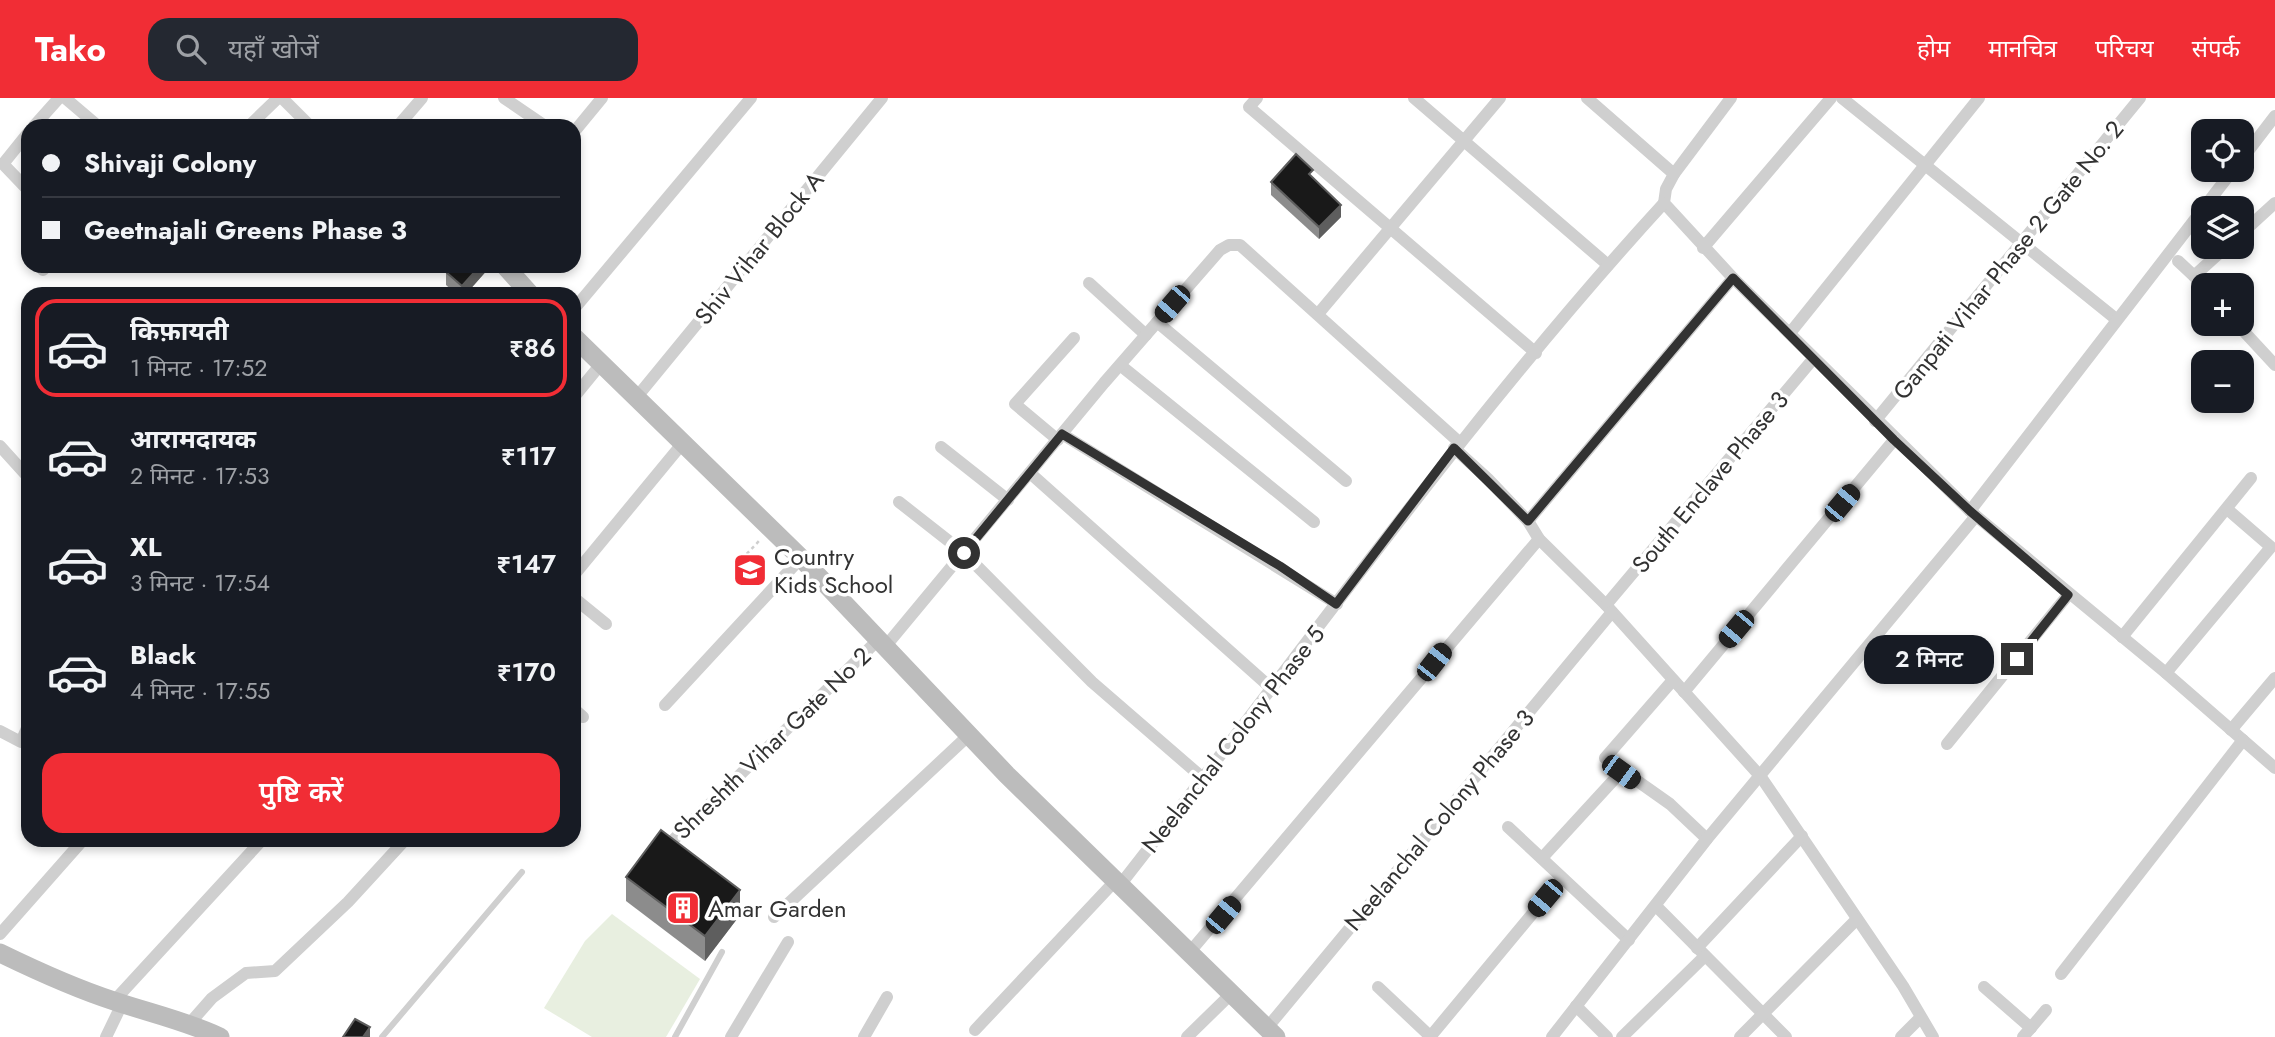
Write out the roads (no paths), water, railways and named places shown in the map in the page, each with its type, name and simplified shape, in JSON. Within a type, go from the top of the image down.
[{"type":"street","points":[[40,119],[59,98]]},
{"type":"street","points":[[65,98],[90,119]]},
{"type":"street","points":[[257,119],[280,98],[302,119]]},
{"type":"street","points":[[404,119],[422,98]]},
{"type":"street","points":[[504,98],[535,119]]},
{"type":"street","points":[[581,124],[602,98]]},
{"type":"street","points":[[581,301],[751,98]]},
{"type":"street","name":"Shiv Vihar Block A","points":[[636,398],[882,98]]},
{"type":"street","points":[[1257,98],[1249,107],[1536,353]]},
{"type":"street","points":[[1413,98],[1608,265]]},
{"type":"street","points":[[1318,314],[1500,98]]},
{"type":"street","points":[[1587,98],[1674,174]]},
{"type":"street","points":[[1731,98],[1674,174],[1666,190],[1664,203],[1703,248],[1894,440],[1973,514],[2068,595],[2166,673],[2275,768]]},
{"type":"street","points":[[1703,248],[1831,98]]},
{"type":"street","points":[[1842,98],[2116,319]]},
{"type":"street","points":[[1790,333],[1979,98]]},
{"type":"street","name":"Ganpati Vihar Phase 2 Gate No. 2","points":[[1875,421],[2023,244],[2140,98]]},
{"type":"street","points":[[2254,143],[2275,116]]},
{"type":"street","points":[[21,142],[3,164],[21,183]]},
{"type":"street","points":[[1552,1037],[1707,839],[1761,777],[1973,514],[2116,319],[2224,182]]},
{"type":"street","points":[[2254,222],[2275,202]]},
{"type":"street","name":"Neelanchal Colony Phase 5","points":[[975,1030],[1118,883],[1203,779],[1457,445],[1608,265],[1664,203]]},
{"type":"street","name":"Shreshth Vihar Gate No 2","points":[[667,846],[881,643],[964,553],[1120,365],[1220,250],[1229,245],[1240,245],[1318,314],[1457,445],[1528,521],[1539,539],[1609,609],[1761,777],[1903,986],[1933,1037]]},
{"type":"street","points":[[2197,273],[2213,259]]},
{"type":"street","points":[[2178,261],[2191,273]]},
{"type":"street","points":[[1528,521],[1733,278]]},
{"type":"street","points":[[1089,283],[1146,335]]},
{"type":"street","points":[[1157,322],[1346,481]]},
{"type":"street","points":[[2248,336],[2275,365]]},
{"type":"street","points":[[1074,338],[1015,404],[1060,437],[1280,566],[1336,604]]},
{"type":"street","points":[[581,344],[771,528],[969,735],[1271,1033]]},
{"type":"street","name":"South Enclave Phase 3","points":[[1609,609],[1814,358]]},
{"type":"street","points":[[581,388],[601,364]]},
{"type":"street","points":[[1120,365],[1314,522]]},
{"type":"street","points":[[1684,692],[1894,440]]},
{"type":"street","points":[[581,567],[682,444]]},
{"type":"street","points":[[0,446],[21,469]]},
{"type":"street","points":[[942,447],[1008,500]]},
{"type":"street","points":[[1030,473],[1271,688]]},
{"type":"street","points":[[2122,638],[2251,478]]},
{"type":"street","points":[[899,502],[964,553],[1092,682],[1203,779]]},
{"type":"street","points":[[2166,673],[2271,547],[2227,509]]},
{"type":"street","points":[[1189,953],[1539,539]]},
{"type":"street","points":[[666,705],[801,558]]},
{"type":"street","points":[[1947,744],[2068,595]]},
{"type":"street","points":[[581,604],[606,624]]},
{"type":"street","name":"Neelanchal Colony Phase 3","points":[[1271,1033],[1609,609]]},
{"type":"street","points":[[2231,730],[2275,678]]},
{"type":"street","points":[[1673,680],[1605,758],[1621,772],[1670,804],[1707,839]]},
{"type":"street","points":[[0,731],[21,742]]},
{"type":"street","points":[[774,917],[969,735]]},
{"type":"street","points":[[2061,974],[2243,740]]},
{"type":"street","points":[[1542,858],[1621,772]]},
{"type":"street","points":[[1508,827],[1629,940]]},
{"type":"street","points":[[1622,1037],[1701,952],[1801,836]]},
{"type":"street","points":[[0,934],[77,847]]},
{"type":"street","points":[[106,1037],[118,1003],[256,847]]},
{"type":"street","points":[[190,1023],[212,998],[246,973],[275,971],[348,902],[399,847]]},
{"type":"street","points":[[1378,987],[1431,1037],[1562,878]]},
{"type":"street","points":[[1656,906],[1786,1037]]},
{"type":"street","points":[[1740,1037],[1857,919]]},
{"type":"street","points":[[732,1037],[788,942]]},
{"type":"street","points":[[0,953],[57,981],[118,1003],[190,1023],[220,1037]]},
{"type":"street","points":[[1984,987],[2027,1032],[2046,1010]]},
{"type":"street","points":[[1186,1037],[1231,994]]},
{"type":"street","points":[[864,1037],[887,997]]},
{"type":"street","points":[[1576,1006],[1607,1037]]},
{"type":"street","points":[[1901,1037],[1920,1018]]},
{"type":"lane","points":[[382,1037],[522,872]]},
{"type":"lane","points":[[674,1037],[722,952]]},
{"type":"place","name":"Country Kids School","points":[[750,570]]},
{"type":"place","name":"Amar Garden","points":[[683,908]]}]
